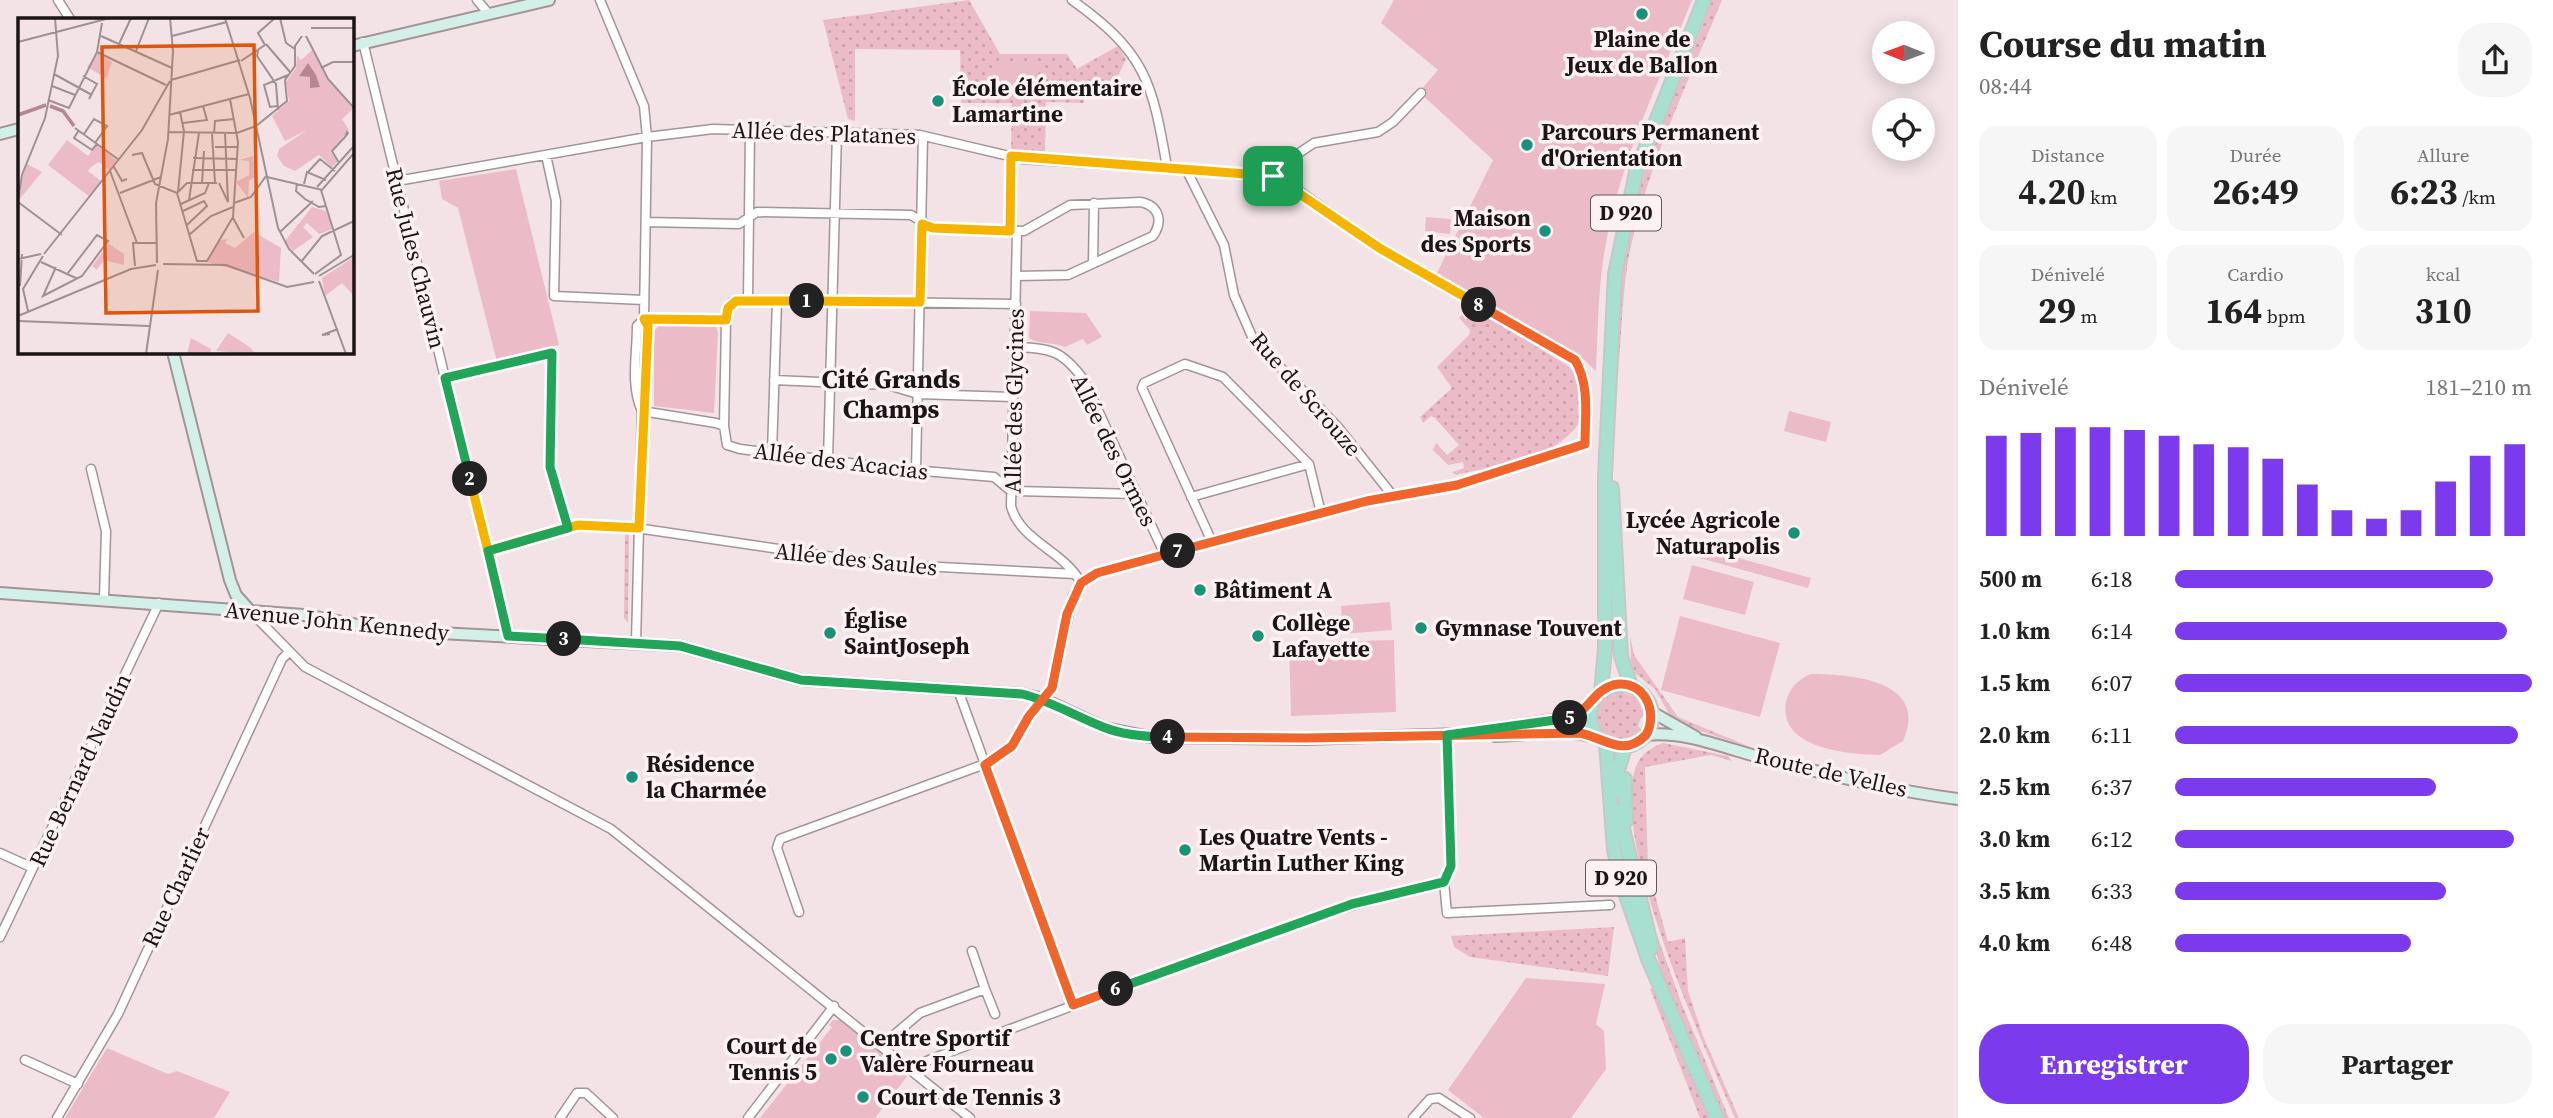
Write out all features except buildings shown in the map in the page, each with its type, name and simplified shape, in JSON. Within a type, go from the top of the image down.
[{"type":"main road","points":[[358,44],[549,0]]},
{"type":"main road","name":"D 920","points":[[1601,694],[1605,661],[1610,320],[1622,231],[1636,172],[1704,0]]},
{"type":"main road","points":[[0,134],[18,129]]},
{"type":"main road","points":[[174,354],[230,580],[236,595],[251,612]]},
{"type":"main road","name":"D 920","points":[[1608,438],[1621,656],[1631,686]]},
{"type":"main road","name":"Avenue John Kennedy","points":[[208,608],[227,603],[231,596],[230,580]]},
{"type":"main road","name":"Avenue John Kennedy","points":[[0,593],[104,598],[304,615],[384,630],[636,642],[706,651],[801,680],[998,691],[1043,699],[1105,728],[1150,737],[1306,738],[1460,734],[1573,718],[1601,694]]},
{"type":"main road","points":[[1631,686],[1645,696],[1652,712],[1646,735],[1630,746],[1602,741],[1590,720],[1601,694],[1631,686]]},
{"type":"main road","name":"Route de Velles","points":[[1652,712],[1704,742]]},
{"type":"main road","name":"Avenue John Kennedy","points":[[1460,734],[1580,733],[1602,741]]},
{"type":"main road","name":"Route de Velles","points":[[1646,735],[1665,734],[1843,777],[1958,799]]},
{"type":"main road","name":"D 920","points":[[1602,741],[1614,850],[1623,887],[1638,933],[1717,1118]]},
{"type":"main road","name":"D 920","points":[[1630,746],[1624,786],[1632,873],[1669,1005]]},
{"type":"street","points":[[58,0],[69,18]]},
{"type":"street","points":[[477,0],[488,13]]},
{"type":"street","points":[[600,0],[644,106],[647,137],[644,319],[637,326],[636,398],[642,411],[636,642]]},
{"type":"street","points":[[1072,0],[1119,36],[1145,74],[1155,100],[1167,167]]},
{"type":"street","name":"Rue Jules Chauvin","points":[[358,44],[397,181],[508,636]]},
{"type":"street","points":[[1273,176],[1280,165],[1314,143],[1378,132],[1393,122],[1421,93]]},
{"type":"street","name":"Allée des Platanes","points":[[397,181],[647,137],[712,129],[923,136],[1011,156],[1273,176],[1381,249],[1575,360],[1583,374],[1585,444],[1457,485],[1393,496]]},
{"type":"street","points":[[748,300],[750,130]]},
{"type":"street","points":[[828,460],[837,132]]},
{"type":"street","points":[[916,471],[923,136]]},
{"type":"street","points":[[546,155],[556,201],[554,296],[644,300]]},
{"type":"street","name":"Allée des Glycines","points":[[1011,156],[1016,276],[1011,491],[1014,516],[1023,530],[1070,566],[1081,583]]},
{"type":"street","name":"Rue de Scrouze","points":[[1186,169],[1224,246],[1234,295],[1254,339],[1337,426],[1393,496]]},
{"type":"street","points":[[646,222],[739,223],[757,212],[834,213],[911,215],[922,224],[933,228],[1014,231],[1033,228],[1070,205],[1094,203],[1149,204],[1159,220],[1153,236],[1066,275],[1016,276]]},
{"type":"street","points":[[1093,263],[1094,203]]},
{"type":"street","points":[[772,453],[777,300]]},
{"type":"street","points":[[724,426],[726,320],[732,302],[777,300],[1016,304]]},
{"type":"street","points":[[644,319],[726,320]]},
{"type":"street","name":"Allée des Ormes","points":[[1014,347],[1052,349],[1070,361],[1084,380],[1165,555]]},
{"type":"street","points":[[445,378],[552,353],[550,467],[568,528]]},
{"type":"street","points":[[1212,541],[1142,388],[1144,383],[1185,364],[1223,377],[1309,464],[1321,513]]},
{"type":"street","points":[[774,380],[888,385],[918,394],[1013,397]]},
{"type":"street","name":"Allée des Acacias","points":[[642,411],[724,426],[727,445],[916,471],[994,477],[1011,491]]},
{"type":"street","points":[[1191,497],[1309,464]]},
{"type":"street","points":[[91,469],[106,531],[104,598]]},
{"type":"street","points":[[1011,491],[1137,494]]},
{"type":"street","points":[[799,912],[777,848],[780,839],[985,765],[1012,746],[1052,688],[1067,614],[1081,583],[1097,573],[1393,496]]},
{"type":"street","name":"Allée des Saules","points":[[488,551],[578,525],[639,528],[675,536],[881,564],[1075,574]]},
{"type":"street","name":"Rue Bernard Naudin","points":[[0,937],[159,603]]},
{"type":"street","points":[[251,612],[288,653],[305,667],[611,829],[970,1118]]},
{"type":"street","name":"Rue Charlier","points":[[57,1118],[118,1013],[282,659],[288,653]]},
{"type":"street","points":[[958,690],[1073,1005]]},
{"type":"street","points":[[1447,735],[1451,866],[1444,882],[1447,913],[1610,905]]},
{"type":"street","points":[[0,853],[33,868]]},
{"type":"street","points":[[912,1071],[919,1064],[1306,919],[1385,894],[1444,882]]},
{"type":"street","points":[[972,951],[995,1014]]},
{"type":"street","points":[[881,1046],[920,1013],[985,989]]},
{"type":"street","points":[[748,1118],[834,1006]]},
{"type":"street","points":[[25,1060],[78,1083]]},
{"type":"street","points":[[560,1118],[577,1093],[586,1093],[613,1118]]},
{"type":"street","points":[[1413,1118],[1430,1099],[1439,1098],[1470,1118]]},
{"type":"shaded area","points":[[969,0],[1000,54],[1067,54],[1077,69],[1118,46],[1126,59],[1110,93],[1085,91],[1084,103],[1046,102],[1045,151],[1011,150],[1012,103],[961,103],[960,50],[855,49],[855,121],[848,119],[823,20]]},
{"type":"shaded area","points":[[1394,0],[1692,0],[1621,180],[1601,275],[1596,371],[1579,355],[1437,273],[1493,160],[1419,92],[1438,70],[1381,23]]},
{"type":"shaded area","points":[[1712,0],[1722,0],[1668,128],[1635,227],[1626,277],[1616,389],[1621,286],[1626,245],[1637,196]]},
{"type":"shaded area","points":[[993,65],[1038,65],[1038,96],[993,96]]},
{"type":"shaded area","points":[[516,169],[559,345],[497,362],[458,208],[442,199],[439,181]]},
{"type":"shaded area","points":[[1426,217],[1451,219],[1450,234],[1425,231]]},
{"type":"shaded area","points":[[1469,306],[1567,365],[1578,377],[1579,423],[1555,445],[1540,453],[1456,475],[1453,472],[1464,468],[1463,462],[1448,465],[1433,450],[1436,443],[1447,455],[1459,445],[1435,418],[1431,416],[1423,423],[1420,417],[1452,388],[1437,367],[1469,335],[1470,330],[1459,318],[1462,315],[1466,320],[1469,317],[1466,311]]},
{"type":"shaded area","points":[[1030,311],[1086,313],[1102,337],[1087,345],[1083,339],[1065,347],[1033,340],[1029,338]]},
{"type":"shaded area","points":[[660,325],[716,327],[718,333],[714,413],[654,406],[654,331]]},
{"type":"shaded area","points":[[1789,411],[1831,422],[1826,442],[1784,431]]},
{"type":"shaded area","points":[[625,532],[629,533],[628,623],[624,618]]},
{"type":"shaded area","points":[[1659,536],[1811,578],[1808,588],[1656,546]]},
{"type":"shaded area","points":[[1692,565],[1754,582],[1745,615],[1683,599]]},
{"type":"shaded area","points":[[1390,602],[1392,630],[1343,634],[1341,606]]},
{"type":"shaded area","points":[[1680,616],[1780,643],[1760,717],[1661,690]]},
{"type":"shaded area","points":[[1630,635],[1634,655],[1678,717],[1755,749],[1700,731],[1669,714],[1655,689],[1635,673],[1631,660]]},
{"type":"shaded area","points":[[1394,640],[1396,712],[1291,716],[1289,643]]},
{"type":"shaded area","points":[[1811,674],[1866,679],[1897,693],[1906,705],[1909,721],[1903,741],[1880,755],[1834,750],[1804,739],[1793,730],[1786,718],[1786,702],[1795,685]]},
{"type":"shaded area","points":[[1620,692],[1637,698],[1645,715],[1641,717],[1638,726],[1641,730],[1624,741],[1604,735],[1596,716],[1604,698]]},
{"type":"shaded area","points":[[1663,743],[1728,756],[1732,761],[1711,755],[1645,767],[1648,869],[1668,942],[1685,938],[1688,991],[1703,1036],[1739,1118],[1735,1118],[1702,1042],[1662,939],[1635,836],[1631,794],[1638,762],[1649,750]]},
{"type":"shaded area","points":[[1644,899],[1681,1002],[1729,1118],[1724,1118],[1660,968]]},
{"type":"shaded area","points":[[1614,927],[1608,976],[1470,957],[1454,947],[1451,936]]},
{"type":"shaded area","points":[[1526,978],[1605,984],[1596,1024],[1604,1031],[1606,1069],[1571,1118],[1484,1118],[1448,1090]]},
{"type":"shaded area","points":[[1654,987],[1711,1118],[1700,1118],[1650,989]]},
{"type":"shaded area","name":"Centre Sportif Valère Fourneau","points":[[833,1020],[840,1020],[909,1074],[875,1118],[760,1118],[832,1027],[829,1025]]},
{"type":"shaded area","points":[[107,1048],[168,1074],[177,1071],[230,1092],[214,1118],[65,1118]]},
{"type":"place","name":"Plaine de Jeux de Ballon","points":[[1642,14]]},
{"type":"place","name":"École élémentaire Lamartine","points":[[938,101]]},
{"type":"place","name":"Parcours Permanent d'Orientation","points":[[1527,145]]},
{"type":"place","name":"Maison des Sports","points":[[1545,231]]},
{"type":"place","name":"Lycée Agricole Naturapolis","points":[[1794,533]]},
{"type":"place","name":"Bâtiment A","points":[[1200,590]]},
{"type":"place","name":"Gymnase Touvent","points":[[1421,628]]},
{"type":"place","name":"Église SaintJoseph","points":[[830,633]]},
{"type":"place","name":"Collège Lafayette","points":[[1258,636]]},
{"type":"place","name":"Résidence la Charmée","points":[[632,777]]},
{"type":"place","name":"Les Quatre Vents - Martin Luther King","points":[[1185,850]]},
{"type":"place","name":"Centre Sportif Valère Fourneau","points":[[846,1051]]},
{"type":"place","name":"Court de Tennis 5","points":[[831,1059]]},
{"type":"place","name":"Court de Tennis 3","points":[[863,1097]]},
{"type":"district","name":"Cité Grands Champs","points":[[891,394]]},
{"type":"route","points":[[1273,176],[1022,159],[1011,156],[1010,231],[933,228],[922,224],[920,302],[742,300],[732,302],[726,320],[644,319],[648,326],[648,382],[642,411],[639,528],[578,525],[568,528],[488,551],[445,378],[552,353],[550,467],[568,528],[554,532],[488,551],[508,636],[680,646],[706,651],[769,673],[840,685],[1022,694],[1043,699],[1105,728],[1150,737],[1306,738],[1460,734],[1497,736],[1556,732],[1580,733],[1615,747],[1625,747],[1640,741],[1650,728],[1652,712],[1645,696],[1631,686],[1613,685],[1598,694],[1573,718],[1460,734],[1447,735],[1451,866],[1444,882],[1385,894],[1306,919],[1073,1005],[985,765],[1012,746],[1029,716],[1034,710],[1043,699],[1052,688],[1073,596],[1081,583],[1097,573],[1367,501],[1457,485],[1585,444],[1585,388],[1583,374],[1575,360],[1381,249],[1273,176]]}]
